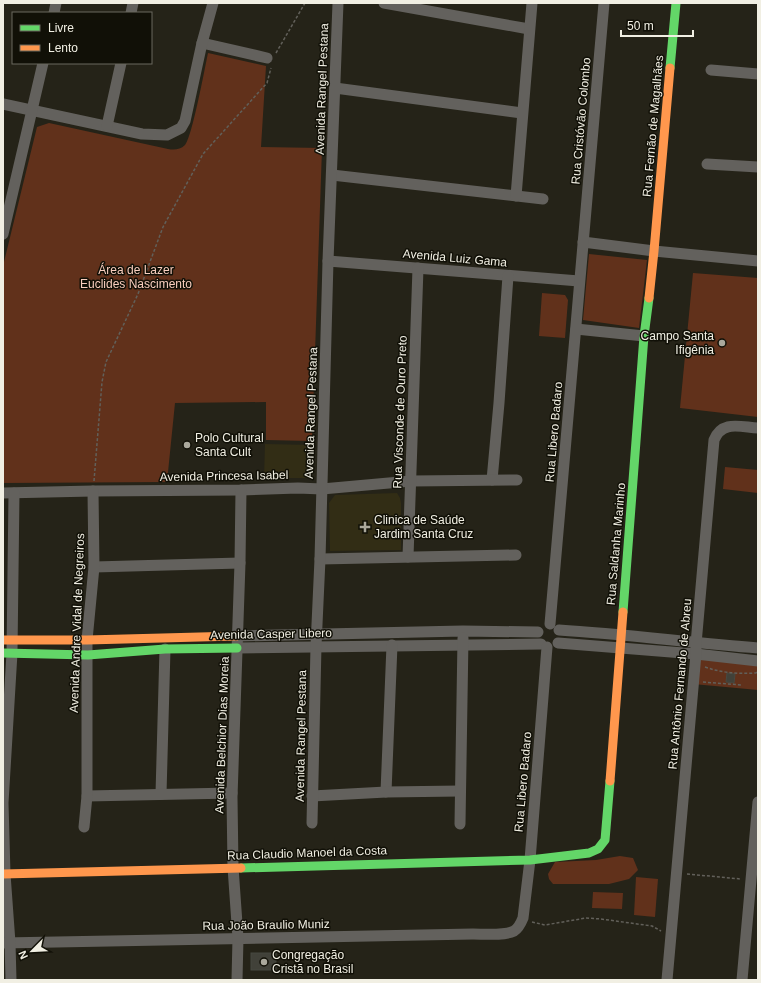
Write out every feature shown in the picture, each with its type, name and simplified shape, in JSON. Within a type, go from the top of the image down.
[{"type":"street","points":[[3,104],[142,134],[167,135],[175,132],[181,128],[185,121],[202,43],[213,3]]},
{"type":"street","name":"Avenida Rangel Pestana","points":[[312,823],[328,261],[338,3]]},
{"type":"street","points":[[384,3],[529,29]]},
{"type":"street","points":[[516,196],[532,3]]},
{"type":"street","name":"Rua Cristóvão Colombo","points":[[583,242],[604,3]]},
{"type":"street","name":"Rua Fernão de Magalhães","points":[[654,251],[676,3]]},
{"type":"street","points":[[202,43],[271,60]]},
{"type":"street","points":[[3,234],[43,64]]},
{"type":"street","points":[[107,126],[121,64]]},
{"type":"street","points":[[712,70],[758,74]]},
{"type":"street","points":[[335,88],[522,113]]},
{"type":"street","points":[[707,164],[758,167]]},
{"type":"street","points":[[332,175],[543,199]]},
{"type":"street","points":[[583,242],[654,251],[758,261]]},
{"type":"street","name":"Rua Libero Badaro","points":[[554,627],[583,242]]},
{"type":"street","name":"Rua Saldanha Marinho","points":[[605,840],[644,336],[654,251]]},
{"type":"street","name":"Avenida Luiz Gama","points":[[328,261],[580,281]]},
{"type":"street","name":"Rua Visconde de Ouro Preto","points":[[408,557],[418,268]]},
{"type":"street","points":[[492,480],[508,276]]},
{"type":"street","points":[[576,329],[644,336]]},
{"type":"street","name":"Rua Antônio Fernando de Abreu","points":[[667,980],[714,440],[717,432],[731,426],[758,428]]},
{"type":"street","name":"Avenida Princesa Isabel","points":[[3,493],[298,488],[322,489],[411,482],[517,480]]},
{"type":"street","name":"Avenida Belchior Dias Moreia","points":[[237,980],[238,938],[233,867],[232,793],[238,636],[241,490]]},
{"type":"street","name":"Avenida Andre Vidal de Negreiros","points":[[84,827],[86,796],[88,640],[94,567],[93,491]]},
{"type":"street","points":[[11,980],[7,943],[3,803],[8,653],[8,569],[14,492]]},
{"type":"street","points":[[320,560],[516,555]]},
{"type":"street","points":[[94,567],[240,563]]},
{"type":"street","points":[[542,626],[554,627],[560,638],[548,645],[538,639],[538,632],[542,626]]},
{"type":"street","name":"Avenida Casper Libero","points":[[554,627],[621,635],[696,652],[758,661]]},
{"type":"street","points":[[460,824],[463,631]]},
{"type":"street","name":"Avenida Casper Libero","points":[[8,653],[88,655],[165,649],[237,648],[463,631],[538,632]]},
{"type":"street","name":"Avenida Casper Libero","points":[[8,640],[88,640],[238,636],[392,645],[548,645],[696,652],[758,648]]},
{"type":"street","points":[[386,792],[392,645]]},
{"type":"street","name":"Rua Libero Badaro","points":[[523,918],[530,860],[548,645]]},
{"type":"street","points":[[161,794],[165,649]]},
{"type":"street","points":[[312,796],[386,792],[460,791]]},
{"type":"street","points":[[86,796],[232,793]]},
{"type":"street","points":[[742,980],[758,802]]},
{"type":"street","name":"Rua Claudio Manoel da Costa","points":[[4,874],[530,860],[586,854],[602,846],[605,840]]},
{"type":"street","name":"Rua João Braulio Muniz","points":[[7,943],[506,933],[515,930],[523,918]]},
{"type":"path","points":[[93,491],[102,382],[106,362],[138,294],[163,227],[203,154],[267,83],[271,60],[305,3]]},
{"type":"path","points":[[696,652],[704,667],[717,671],[740,674],[756,673],[758,670]]},
{"type":"path","points":[[694,682],[740,685]]},
{"type":"path","points":[[677,874],[751,880]]},
{"type":"path","points":[[523,918],[545,925],[586,918],[620,921],[652,926],[671,937]]},
{"type":"shaded area","points":[[265,444],[312,445],[311,473],[307,478],[264,478]]},
{"type":"shaded area","name":"Clinica de Saúde Jardim Santa Cruz","points":[[397,493],[401,503],[401,550],[330,551],[329,503],[335,495]]},
{"type":"green space","name":"Área de Lazer Euclides Nascimento","points":[[208,53],[266,66],[261,147],[322,148],[312,441],[266,440],[266,402],[175,403],[167,482],[3,483],[3,266],[37,127],[49,123],[168,149],[179,149],[185,145],[188,140],[198,102]]},
{"type":"green space","points":[[589,254],[647,260],[639,328],[583,320]]},
{"type":"green space","name":"Campo Santa Ifigênia","points":[[693,273],[758,278],[758,417],[680,408]]},
{"type":"green space","points":[[542,293],[565,295],[568,300],[565,338],[539,336]]},
{"type":"green space","points":[[725,467],[758,470],[758,493],[723,489]]},
{"type":"green space","points":[[696,655],[758,661],[758,690],[693,684]]},
{"type":"green space","points":[[620,856],[633,858],[638,870],[629,879],[609,884],[553,884],[549,879],[548,874],[555,862],[596,860]]},
{"type":"green space","points":[[636,877],[658,879],[655,917],[634,915]]},
{"type":"green space","points":[[593,892],[623,893],[622,909],[592,908]]},
{"type":"building","points":[[727,673],[735,674],[734,683],[726,682]]},
{"type":"building","name":"Congregação Cristã no Brasil","points":[[251,953],[276,953],[276,970],[251,970]]},
{"type":"traffic: fast","points":[[670,68],[676,3]]},
{"type":"traffic: fast","points":[[623,612],[644,336],[649,298]]},
{"type":"traffic: fast","points":[[3,653],[88,655],[165,649],[237,648]]},
{"type":"traffic: fast","points":[[241,868],[530,860],[589,853],[598,849],[605,840],[610,781]]},
{"type":"traffic: slow","points":[[649,298],[670,68]]},
{"type":"traffic: slow","points":[[610,781],[623,612]]},
{"type":"traffic: slow","points":[[3,640],[87,640],[237,636]]},
{"type":"traffic: slow","points":[[3,874],[241,868]]},
{"type":"place","name":"Campo Santa Ifigênia","points":[[722,343]]},
{"type":"place","name":"Polo Cultural Santa Cult","points":[[187,445]]},
{"type":"place","name":"Clinica de Saúde Jardim Santa Cruz","points":[[365,527]]},
{"type":"place","name":"Congregação Cristã no Brasil","points":[[264,962]]}]
